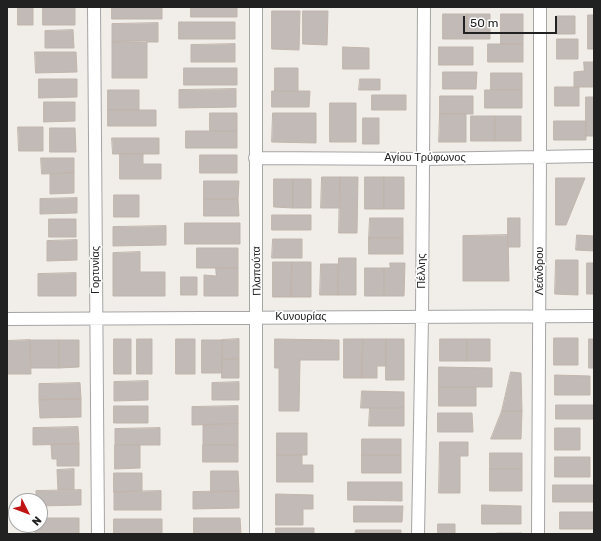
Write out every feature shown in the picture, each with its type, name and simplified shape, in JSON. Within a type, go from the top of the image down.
[{"type":"street","name":"Γορτυνίας","points":[[94,7],[98,534]]},
{"type":"street","name":"Πλαπούτα","points":[[256,7],[256,534]]},
{"type":"street","name":"Πέλλης","points":[[418,534],[422,317],[424,7]]},
{"type":"street","name":"Λεάνδρου","points":[[538,534],[540,7]]},
{"type":"street","name":"Αγίου Τρύφωνος","points":[[255,158],[423,159],[594,156]]},
{"type":"street","name":"Κυνουρίας","points":[[7,319],[594,316]]},
{"type":"building","points":[[18,7],[33,7],[33,25],[18,25]]},
{"type":"building","points":[[43,7],[75,7],[75,25],[43,25]]},
{"type":"building","points":[[112,7],[162,7],[162,19],[112,19]]},
{"type":"building","points":[[191,7],[237,7],[237,17],[191,17]]},
{"type":"building","points":[[272,11],[300,11],[299,50],[272,49]]},
{"type":"building","points":[[303,11],[328,11],[327,45],[303,44]]},
{"type":"building","points":[[443,14],[467,14],[467,39],[443,39]]},
{"type":"building","points":[[467,14],[490,14],[490,39],[467,39]]},
{"type":"building","points":[[501,14],[523,14],[523,44],[501,44]]},
{"type":"building","points":[[588,15],[594,15],[594,49],[588,49]]},
{"type":"building","points":[[557,16],[575,16],[575,34],[557,34]]},
{"type":"building","points":[[179,22],[235,22],[235,39],[179,39]]},
{"type":"building","points":[[158,23],[158,42],[112,42],[112,24]]},
{"type":"building","points":[[73,30],[74,48],[45,48],[45,31]]},
{"type":"building","points":[[557,39],[578,39],[578,59],[557,59]]},
{"type":"building","points":[[147,41],[147,78],[112,78],[112,42]]},
{"type":"building","points":[[235,44],[235,62],[191,62],[191,45]]},
{"type":"building","points":[[488,44],[523,44],[523,62],[488,62]]},
{"type":"building","points":[[343,47],[369,48],[369,69],[343,69]]},
{"type":"building","points":[[439,47],[473,47],[473,65],[439,65]]},
{"type":"building","points":[[35,52],[76,52],[77,72],[36,73]]},
{"type":"building","points":[[584,62],[594,62],[594,87],[574,87],[574,72],[584,71]]},
{"type":"building","points":[[184,68],[237,68],[237,85],[184,85]]},
{"type":"building","points":[[275,68],[298,68],[298,91],[275,91]]},
{"type":"building","points":[[443,72],[477,72],[476,89],[443,89]]},
{"type":"building","points":[[491,73],[522,73],[522,90],[491,90]]},
{"type":"building","points":[[39,79],[77,79],[77,97],[39,98]]},
{"type":"building","points":[[360,79],[380,79],[380,90],[359,90]]},
{"type":"building","points":[[555,87],[579,87],[579,106],[555,106]]},
{"type":"building","points":[[236,89],[236,107],[179,108],[179,90]]},
{"type":"building","points":[[108,90],[139,90],[139,110],[108,110]]},
{"type":"building","points":[[485,90],[522,90],[522,108],[485,108]]},
{"type":"building","points":[[272,91],[310,91],[309,107],[272,107]]},
{"type":"building","points":[[372,95],[406,95],[406,110],[372,110]]},
{"type":"building","points":[[440,96],[473,96],[473,114],[440,114]]},
{"type":"building","points":[[586,97],[594,97],[594,136],[586,136]]},
{"type":"building","points":[[44,102],[75,102],[75,121],[44,122]]},
{"type":"building","points":[[330,103],[356,103],[356,142],[330,142]]},
{"type":"building","points":[[108,110],[156,110],[156,126],[108,126]]},
{"type":"building","points":[[210,113],[237,113],[237,131],[210,131]]},
{"type":"building","points":[[273,113],[316,113],[316,143],[272,142]]},
{"type":"building","points":[[440,114],[466,114],[466,142],[439,142]]},
{"type":"building","points":[[471,116],[495,116],[495,141],[471,141]]},
{"type":"building","points":[[495,116],[521,116],[521,141],[495,141]]},
{"type":"building","points":[[363,118],[379,118],[379,144],[363,144]]},
{"type":"building","points":[[554,121],[586,121],[586,140],[554,140]]},
{"type":"building","points":[[18,127],[43,127],[43,151],[19,151]]},
{"type":"building","points":[[50,128],[75,128],[76,152],[50,152]]},
{"type":"building","points":[[186,131],[237,131],[237,148],[186,148]]},
{"type":"building","points":[[112,138],[159,138],[159,154],[113,154]]},
{"type":"building","points":[[120,154],[143,154],[143,164],[161,164],[161,179],[120,179]]},
{"type":"building","points":[[200,155],[237,155],[237,173],[200,173]]},
{"type":"building","points":[[41,158],[74,158],[74,173],[42,174]]},
{"type":"building","points":[[74,173],[74,193],[50,194],[50,174]]},
{"type":"building","points":[[322,177],[340,177],[340,208],[321,208]]},
{"type":"building","points":[[340,177],[358,177],[357,233],[339,233]]},
{"type":"building","points":[[365,177],[384,177],[384,209],[365,209]]},
{"type":"building","points":[[384,177],[404,177],[404,209],[384,209]]},
{"type":"building","points":[[556,178],[585,178],[566,225],[556,225]]},
{"type":"building","points":[[274,179],[293,179],[293,208],[274,207]]},
{"type":"building","points":[[293,179],[311,179],[311,208],[293,208]]},
{"type":"building","points":[[204,181],[239,181],[238,199],[204,199]]},
{"type":"building","points":[[114,195],[139,195],[139,217],[114,217]]},
{"type":"building","points":[[77,198],[77,213],[40,214],[40,199]]},
{"type":"building","points":[[204,199],[238,199],[239,216],[204,216]]},
{"type":"building","points":[[272,215],[311,215],[311,230],[272,230]]},
{"type":"building","points":[[370,218],[403,218],[403,238],[369,238]]},
{"type":"building","points":[[508,218],[520,218],[520,247],[508,247]]},
{"type":"building","points":[[49,219],[76,219],[76,237],[49,237]]},
{"type":"building","points":[[185,223],[240,223],[240,244],[185,244]]},
{"type":"building","points":[[166,226],[166,245],[113,246],[113,227]]},
{"type":"building","points":[[508,235],[509,281],[463,281],[463,236]]},
{"type":"building","points":[[577,235],[594,236],[594,251],[576,250]]},
{"type":"building","points":[[369,238],[403,238],[403,254],[369,254]]},
{"type":"building","points":[[273,239],[302,239],[302,258],[272,258]]},
{"type":"building","points":[[77,240],[77,260],[47,261],[47,241]]},
{"type":"building","points":[[197,248],[238,248],[238,268],[197,268]]},
{"type":"building","points":[[140,252],[140,272],[165,272],[165,296],[113,296],[113,253]]},
{"type":"building","points":[[339,258],[356,258],[356,295],[338,295]]},
{"type":"building","points":[[556,260],[578,260],[578,295],[555,294]]},
{"type":"building","points":[[273,262],[292,262],[291,297],[273,297]]},
{"type":"building","points":[[292,262],[311,262],[311,297],[291,297]]},
{"type":"building","points":[[390,263],[405,263],[404,296],[384,296],[384,268],[390,268]]},
{"type":"building","points":[[587,263],[594,263],[594,294],[587,294]]},
{"type":"building","points":[[321,264],[339,264],[338,295],[320,295]]},
{"type":"building","points":[[216,268],[238,268],[238,296],[204,296],[204,275],[216,276]]},
{"type":"building","points":[[365,268],[384,268],[384,296],[365,296]]},
{"type":"building","points":[[76,273],[76,296],[38,296],[38,274]]},
{"type":"building","points":[[181,277],[197,277],[197,295],[181,295]]},
{"type":"building","points":[[554,338],[578,338],[578,365],[554,365]]},
{"type":"building","points":[[114,339],[131,339],[131,374],[114,374]]},
{"type":"building","points":[[137,339],[152,339],[152,374],[137,374]]},
{"type":"building","points":[[176,339],[195,339],[195,374],[176,374]]},
{"type":"building","points":[[239,339],[239,359],[222,359],[222,340]]},
{"type":"building","points":[[275,339],[339,340],[339,360],[300,360],[299,411],[279,411],[279,368],[275,368]]},
{"type":"building","points":[[344,339],[363,339],[362,378],[344,378]]},
{"type":"building","points":[[363,339],[386,339],[386,366],[377,366],[377,378],[362,378]]},
{"type":"building","points":[[386,339],[404,339],[404,380],[386,380]]},
{"type":"building","points":[[440,339],[467,339],[467,361],[440,361]]},
{"type":"building","points":[[467,339],[490,339],[490,361],[467,361]]},
{"type":"building","points":[[589,339],[594,339],[594,368],[589,368]]},
{"type":"building","points":[[30,340],[59,340],[59,368],[31,368]]},
{"type":"building","points":[[30,340],[31,374],[7,374],[7,341]]},
{"type":"building","points":[[59,340],[79,340],[79,367],[59,368]]},
{"type":"building","points":[[202,340],[222,340],[222,373],[202,373]]},
{"type":"building","points":[[222,359],[239,359],[239,378],[222,378]]},
{"type":"building","points":[[439,367],[492,368],[492,387],[439,387]]},
{"type":"building","points":[[511,372],[521,373],[522,411],[502,411]]},
{"type":"building","points":[[555,375],[590,376],[590,395],[555,395]]},
{"type":"building","points":[[148,381],[148,400],[114,401],[114,382]]},
{"type":"building","points":[[239,382],[239,400],[212,400],[212,383]]},
{"type":"building","points":[[80,383],[81,399],[39,400],[39,384]]},
{"type":"building","points":[[439,387],[476,387],[476,406],[439,406]]},
{"type":"building","points":[[362,391],[404,392],[404,408],[361,408]]},
{"type":"building","points":[[81,399],[81,417],[40,418],[39,400]]},
{"type":"building","points":[[556,405],[594,405],[594,419],[556,419]]},
{"type":"building","points":[[114,406],[148,406],[148,423],[114,423]]},
{"type":"building","points":[[238,406],[238,424],[192,425],[192,407]]},
{"type":"building","points":[[370,408],[404,408],[404,426],[369,426]]},
{"type":"building","points":[[502,411],[522,411],[521,439],[491,439]]},
{"type":"building","points":[[438,413],[472,413],[473,432],[438,432]]},
{"type":"building","points":[[238,424],[238,445],[203,445],[203,425]]},
{"type":"building","points":[[78,427],[79,444],[33,445],[33,428]]},
{"type":"building","points":[[160,428],[160,445],[115,445],[115,429]]},
{"type":"building","points":[[555,428],[580,428],[580,450],[555,450]]},
{"type":"building","points":[[277,433],[307,433],[307,455],[277,455]]},
{"type":"building","points":[[362,439],[401,439],[401,455],[362,455]]},
{"type":"building","points":[[440,442],[468,442],[468,456],[460,456],[460,493],[439,493]]},
{"type":"building","points":[[79,444],[79,466],[57,466],[57,459],[52,459],[51,445]]},
{"type":"building","points":[[115,445],[140,445],[140,468],[115,469]]},
{"type":"building","points":[[203,445],[238,445],[238,462],[203,462]]},
{"type":"building","points":[[490,453],[522,453],[522,469],[490,469]]},
{"type":"building","points":[[277,455],[302,455],[302,465],[313,465],[313,482],[277,482]]},
{"type":"building","points":[[362,455],[401,455],[401,473],[362,473]]},
{"type":"building","points":[[555,457],[590,457],[590,477],[555,477]]},
{"type":"building","points":[[74,469],[74,490],[58,490],[57,470]]},
{"type":"building","points":[[490,469],[522,469],[522,491],[490,491]]},
{"type":"building","points":[[211,471],[238,471],[239,491],[211,492]]},
{"type":"building","points":[[114,473],[142,473],[142,491],[114,492]]},
{"type":"building","points":[[348,482],[402,482],[402,501],[348,500]]},
{"type":"building","points":[[553,485],[594,485],[594,502],[553,502]]},
{"type":"building","points":[[81,490],[81,505],[48,506],[48,493],[36,493],[36,491]]},
{"type":"building","points":[[161,491],[161,510],[114,510],[114,492]]},
{"type":"building","points":[[239,491],[239,508],[193,509],[193,492]]},
{"type":"building","points":[[276,494],[313,495],[313,509],[303,509],[303,525],[276,525]]},
{"type":"building","points":[[482,505],[521,506],[521,524],[482,524]]},
{"type":"building","points":[[354,506],[403,506],[402,522],[354,522]]},
{"type":"building","points":[[560,512],[594,512],[594,529],[560,529]]},
{"type":"building","points":[[48,518],[79,518],[79,534],[35,534],[48,533]]},
{"type":"building","points":[[194,518],[240,518],[241,534],[194,534]]},
{"type":"building","points":[[114,519],[162,519],[162,534],[114,534]]},
{"type":"building","points":[[438,524],[455,524],[455,534],[438,534]]},
{"type":"building","points":[[276,528],[314,528],[314,534],[276,534]]},
{"type":"building","points":[[356,530],[401,530],[401,534],[355,534]]},
{"type":"building","points":[[522,533],[522,534],[497,534]]}]
